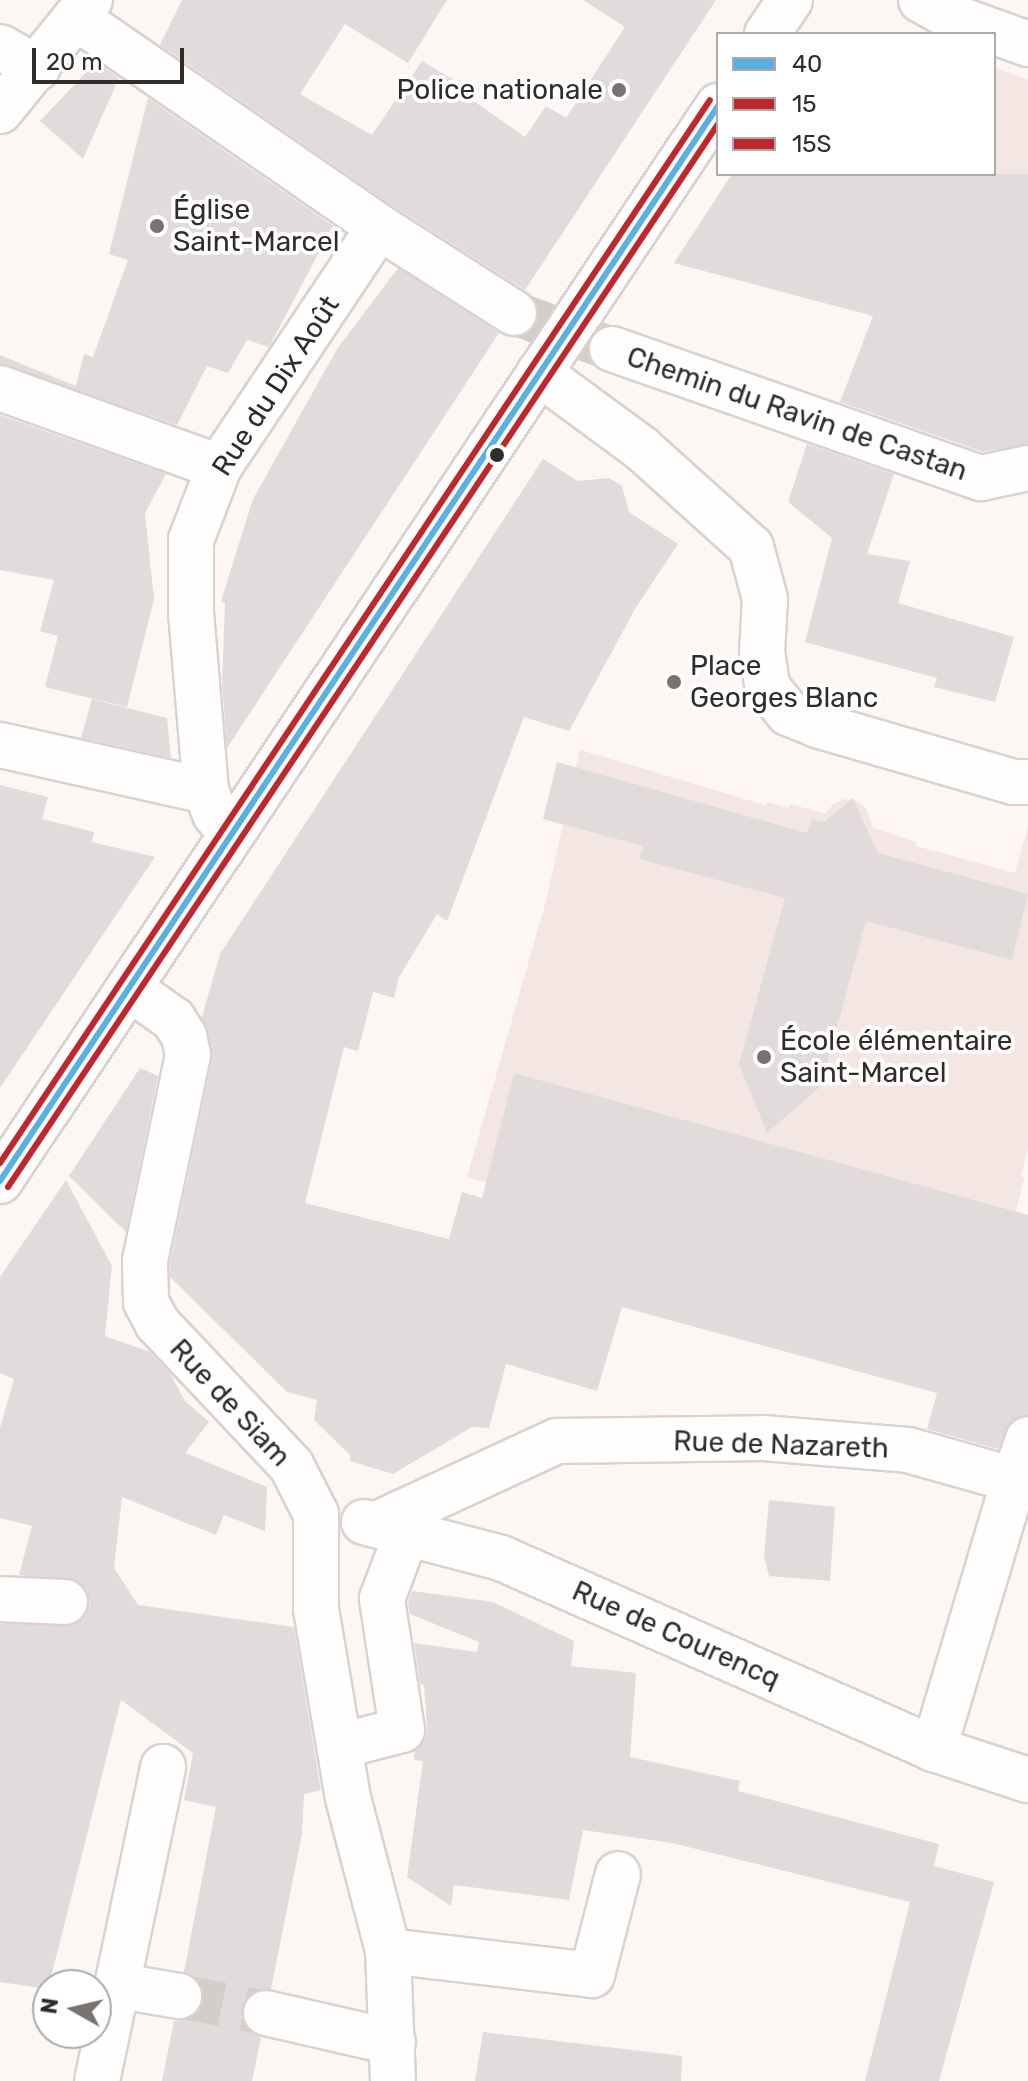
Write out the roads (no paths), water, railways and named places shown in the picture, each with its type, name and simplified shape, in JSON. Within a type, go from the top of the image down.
[{"type":"street","points":[[768,32],[790,0]]},
{"type":"street","points":[[921,0],[950,16],[995,32]]},
{"type":"street","points":[[0,111],[18,57],[84,9],[379,227],[514,313]]},
{"type":"street","points":[[996,33],[1028,44]]},
{"type":"street","points":[[0,1181],[716,109]]},
{"type":"street","name":"Rue du Dix Août","points":[[231,833],[215,814],[206,791],[191,614],[191,540],[219,467],[379,227]]},
{"type":"street","name":"Chemin du Ravin de Castan","points":[[612,349],[981,478],[1028,468]]},
{"type":"street","points":[[539,373],[641,448],[751,547],[765,599],[762,652],[768,688],[788,713],[847,734],[1013,782],[1028,782]]},
{"type":"street","points":[[0,388],[219,467]]},
{"type":"street","points":[[0,745],[206,791]]},
{"type":"street","name":"Rue de Siam","points":[[129,988],[173,1019],[184,1036],[188,1055],[145,1261],[146,1302],[157,1323],[291,1465],[316,1514],[316,1609],[348,1798],[388,1951],[393,2061]]},
{"type":"street","name":"Rue de Nazareth","points":[[392,1528],[557,1441],[763,1438],[1021,1460],[934,1749]]},
{"type":"street","name":"Rue de Courencq","points":[[316,1514],[392,1528],[501,1558],[934,1749],[1028,1780]]},
{"type":"street","points":[[340,1746],[402,1730],[382,1599],[392,1528]]},
{"type":"street","points":[[0,1599],[65,1602]]},
{"type":"street","points":[[97,2081],[163,1767]]},
{"type":"street","points":[[388,1951],[592,1975],[618,1874]]},
{"type":"street","points":[[119,1986],[179,1996]]},
{"type":"street","points":[[266,2013],[393,2061]]},
{"type":"tunnel","points":[[514,313],[612,349]]},
{"type":"tunnel","points":[[179,1996],[266,2013]]},
{"type":"place","name":"Police nationale","points":[[619,90]]},
{"type":"place","name":"Église Saint-Marcel","points":[[157,226]]},
{"type":"place","name":"Place Georges Blanc","points":[[674,682]]},
{"type":"place","name":"École élémentaire Saint-Marcel","points":[[764,1057]]}]
